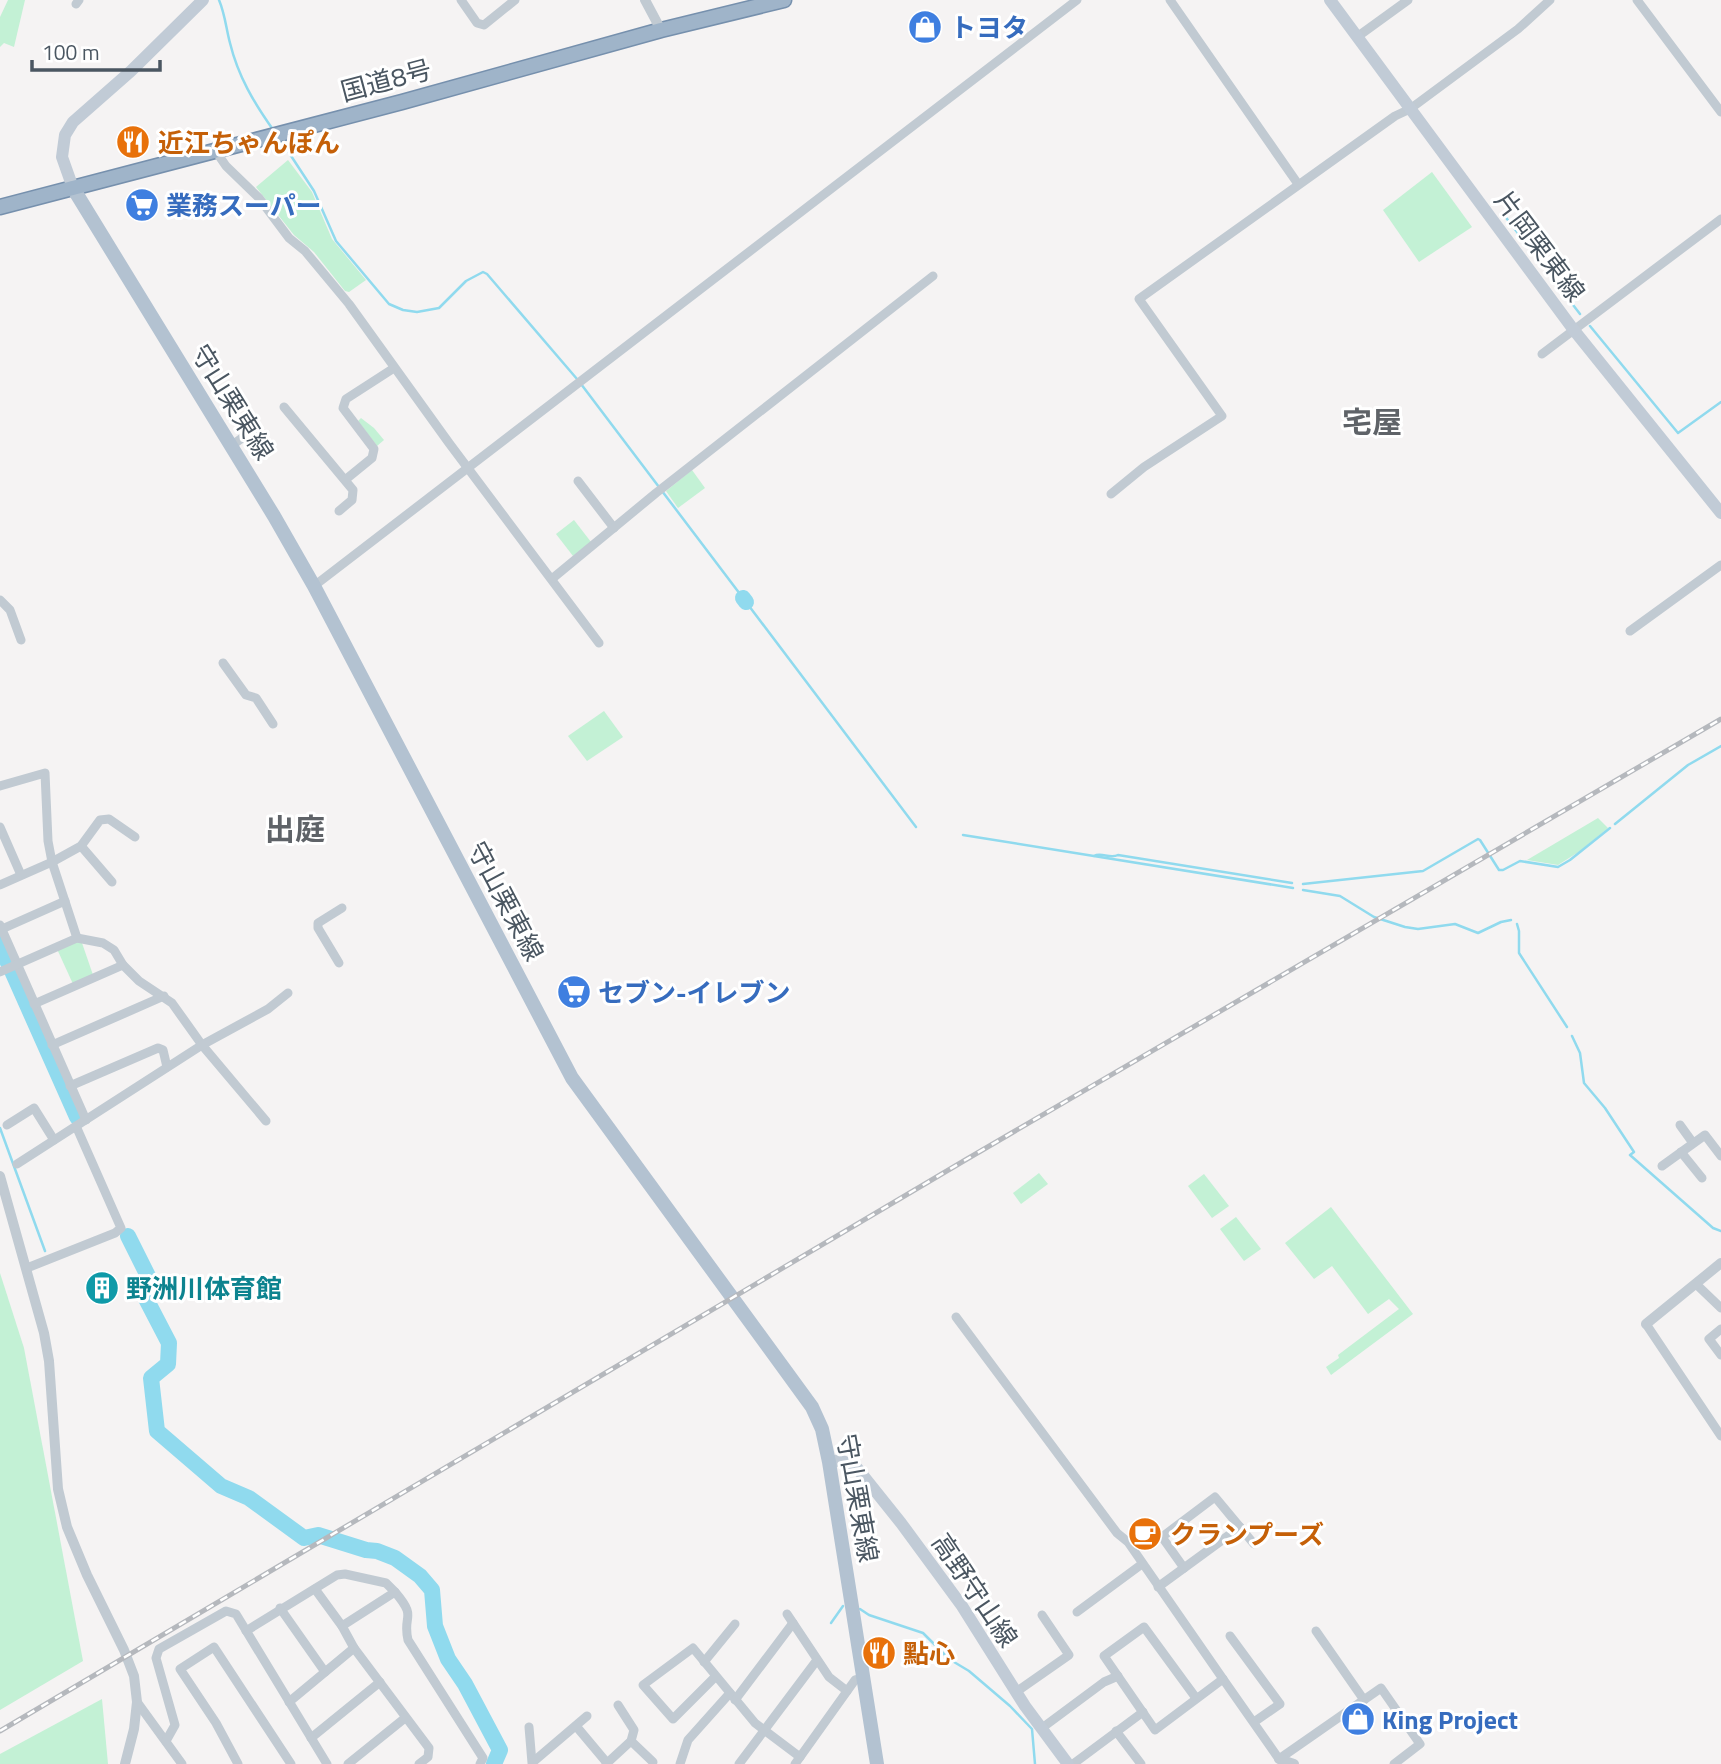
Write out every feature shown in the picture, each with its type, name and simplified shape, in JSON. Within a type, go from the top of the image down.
[{"type":"highway","name":"国道8号","points":[[0,207],[426,96],[661,30],[784,0]]},
{"type":"main road","points":[[73,188],[62,157],[65,135],[73,122],[131,71],[203,0]]},
{"type":"main road","name":"片岡栗東線","points":[[1330,0],[1573,329],[1721,513]]},
{"type":"main road","name":"守山栗東線","points":[[73,188],[314,586],[572,1078],[811,1407],[822,1429],[829,1462],[877,1764]]},
{"type":"main road","name":"高野守山線","points":[[829,1462],[841,1460],[857,1468],[949,1587],[1016,1692],[1071,1764]]},
{"type":"street","points":[[461,0],[477,23],[484,25],[515,0]]},
{"type":"street","points":[[645,0],[661,30]]},
{"type":"street","points":[[314,586],[1077,0]]},
{"type":"street","points":[[1170,0],[1298,184]]},
{"type":"street","points":[[1357,37],[1408,0]]},
{"type":"street","points":[[1111,494],[1144,467],[1222,416],[1139,299],[1298,184],[1395,116],[1410,109],[1518,29],[1550,0]]},
{"type":"street","points":[[1637,0],[1721,112]]},
{"type":"street","points":[[215,150],[349,304],[599,643]]},
{"type":"street","points":[[1542,354],[1721,219]]},
{"type":"street","points":[[553,578],[661,489],[933,276]]},
{"type":"street","points":[[345,480],[372,458],[374,449],[343,408],[346,399],[394,368]]},
{"type":"street","points":[[284,407],[353,490],[352,500],[339,510]]},
{"type":"street","points":[[231,446],[256,428]]},
{"type":"street","points":[[578,481],[614,528]]},
{"type":"street","points":[[1630,631],[1721,565]]},
{"type":"street","points":[[0,600],[9,610],[21,640]]},
{"type":"street","points":[[223,663],[246,695],[256,698],[273,724]]},
{"type":"street","points":[[0,786],[45,773],[48,841],[52,862],[77,937]]},
{"type":"street","points":[[0,885],[81,846],[100,820],[109,819],[135,836]]},
{"type":"street","points":[[0,827],[21,875]]},
{"type":"street","points":[[81,846],[112,882]]},
{"type":"street","points":[[65,901],[1,927],[86,1120]]},
{"type":"street","points":[[339,963],[318,928],[318,923],[342,908]]},
{"type":"street","points":[[0,972],[77,937],[103,943],[114,950],[123,965],[139,981],[163,996],[180,1012],[202,1045],[266,1121]]},
{"type":"street","points":[[34,1004],[123,965]]},
{"type":"street","points":[[18,1164],[202,1045],[268,1009],[288,993]]},
{"type":"street","points":[[52,1045],[163,996]]},
{"type":"street","points":[[70,1086],[158,1048],[163,1050],[167,1067]]},
{"type":"street","points":[[8,1125],[34,1108],[54,1140]]},
{"type":"street","points":[[1680,1125],[1693,1143]]},
{"type":"street","points":[[27,1268],[115,1233],[121,1228],[76,1126]]},
{"type":"street","points":[[1662,1166],[1705,1135],[1721,1156]]},
{"type":"street","points":[[1681,1152],[1702,1178]]},
{"type":"street","points":[[0,1176],[49,1356],[58,1489],[67,1527],[134,1676],[137,1702],[129,1761]]},
{"type":"street","points":[[1721,1263],[1646,1324],[1721,1436]]},
{"type":"street","points":[[1696,1284],[1721,1308]]},
{"type":"street","points":[[956,1317],[1049,1444],[1142,1564],[1254,1723],[1278,1762]]},
{"type":"street","points":[[1721,1329],[1709,1339],[1721,1356]]},
{"type":"street","points":[[1184,1569],[1162,1537],[1215,1497],[1254,1544]]},
{"type":"street","points":[[1158,1587],[1240,1527]]},
{"type":"street","points":[[1077,1612],[1142,1564]]},
{"type":"street","points":[[246,1631],[337,1575],[345,1574],[386,1583],[406,1605],[409,1612],[406,1628],[408,1640],[483,1758],[480,1764]]},
{"type":"street","points":[[315,1589],[342,1626],[354,1648],[429,1748],[428,1757],[419,1764]]},
{"type":"street","points":[[342,1626],[395,1592]]},
{"type":"street","points":[[280,1608],[325,1672]]},
{"type":"street","points":[[166,1741],[175,1726],[156,1658],[159,1649],[226,1611],[236,1614],[327,1764]]},
{"type":"street","points":[[787,1614],[829,1677],[847,1691]]},
{"type":"street","points":[[1016,1692],[1069,1655],[1042,1615]]},
{"type":"street","points":[[680,1764],[688,1740],[733,1696],[793,1623]]},
{"type":"street","points":[[704,1662],[735,1624]]},
{"type":"street","points":[[1196,1699],[1144,1627],[1104,1656],[1155,1730],[1223,1679]]},
{"type":"street","points":[[1316,1631],[1364,1700]]},
{"type":"street","points":[[1230,1636],[1280,1704],[1254,1723]]},
{"type":"street","points":[[238,1764],[216,1723],[180,1669],[214,1647],[291,1764]]},
{"type":"street","points":[[289,1702],[354,1648]]},
{"type":"street","points":[[716,1676],[673,1719],[643,1685],[693,1648],[755,1723],[797,1760],[855,1680],[863,1678]]},
{"type":"street","points":[[739,1764],[817,1660]]},
{"type":"street","points":[[1042,1728],[1104,1682],[1118,1676]]},
{"type":"street","points":[[311,1738],[380,1682]]},
{"type":"street","points":[[1278,1762],[1381,1688],[1420,1744],[1394,1764]]},
{"type":"street","points":[[137,1702],[182,1764]]},
{"type":"street","points":[[576,1726],[607,1763],[631,1741],[634,1730],[618,1705]]},
{"type":"street","points":[[1071,1764],[1143,1712]]},
{"type":"street","points":[[532,1763],[587,1716]]},
{"type":"street","points":[[348,1764],[405,1718]]},
{"type":"street","points":[[529,1727],[532,1763]]},
{"type":"street","points":[[1116,1731],[1141,1764]]},
{"type":"street","points":[[631,1741],[653,1762]]},
{"type":"street","points":[[1278,1762],[1294,1764]]},
{"type":"green space","points":[[8,0],[25,0],[14,47],[4,43],[0,47],[0,17]]},
{"type":"green space","points":[[288,160],[312,192],[332,239],[366,280],[349,292],[345,291],[314,252],[294,235],[256,187]]},
{"type":"green space","points":[[1432,172],[1472,227],[1419,262],[1383,210]]},
{"type":"green space","points":[[361,418],[384,440],[377,446],[358,421]]},
{"type":"green space","points":[[692,470],[705,488],[678,508],[666,491]]},
{"type":"green space","points":[[574,520],[591,542],[573,556],[556,534]]},
{"type":"green space","points":[[604,711],[623,737],[587,761],[568,736]]},
{"type":"green space","points":[[1598,818],[1608,828],[1558,865],[1527,860]]},
{"type":"green space","points":[[77,940],[82,943],[93,975],[73,984],[57,949]]},
{"type":"green space","points":[[1039,1173],[1048,1184],[1021,1204],[1013,1193]]},
{"type":"green space","points":[[1204,1174],[1229,1206],[1212,1218],[1188,1186]]},
{"type":"green space","points":[[1331,1207],[1413,1314],[1331,1375],[1326,1367],[1339,1358],[1338,1355],[1399,1309],[1389,1299],[1368,1314],[1332,1266],[1314,1279],[1285,1243]]},
{"type":"green space","points":[[1236,1217],[1261,1249],[1244,1261],[1220,1229]]},
{"type":"green space","points":[[0,1273],[24,1348],[83,1661],[0,1710]]},
{"type":"green space","points":[[102,1699],[108,1764],[0,1764],[0,1754]]},
{"type":"waterway","points":[[219,0],[237,67],[253,100],[274,131]]},
{"type":"waterway","points":[[280,139],[314,191],[336,241],[389,304],[417,312],[439,308],[466,281],[483,272],[577,379]]},
{"type":"waterway","points":[[1504,215],[1580,314]]},
{"type":"waterway","points":[[1590,326],[1678,433],[1721,402]]},
{"type":"waterway","points":[[581,384],[743,598]]},
{"type":"waterway","points":[[743,598],[746,602]]},
{"type":"waterway","points":[[746,602],[916,827]]},
{"type":"waterway","points":[[1615,824],[1688,765],[1721,746]]},
{"type":"waterway","points":[[1303,884],[1423,871],[1478,839],[1499,870],[1520,861],[1558,867],[1610,828]]},
{"type":"waterway","points":[[963,835],[1293,888]]},
{"type":"waterway","points":[[1094,856],[1118,855],[1292,883]]},
{"type":"waterway","points":[[1303,890],[1340,896],[1374,917],[1418,929],[1455,924],[1478,933],[1511,920]]},
{"type":"waterway","points":[[1517,924],[1519,953],[1567,1027]]},
{"type":"waterway","points":[[0,944],[8,963]]},
{"type":"waterway","points":[[12,971],[77,1117]]},
{"type":"waterway","points":[[1572,1036],[1580,1053],[1584,1083],[1605,1108],[1634,1152],[1630,1155],[1713,1228],[1721,1231]]},
{"type":"waterway","points":[[0,1128],[45,1251]]},
{"type":"waterway","points":[[128,1236],[149,1278],[143,1293],[169,1343],[168,1364],[151,1378],[157,1431],[221,1486],[249,1498],[304,1538],[318,1535],[377,1551],[395,1558],[420,1576],[432,1590],[435,1626],[448,1659],[465,1684],[500,1750],[494,1764]]},
{"type":"waterway","points":[[831,1623],[843,1606]]},
{"type":"waterway","points":[[860,1609],[869,1615],[923,1633],[949,1659],[969,1671],[1010,1706],[1032,1729],[1035,1764]]},
{"type":"railway","points":[[0,1731],[967,1159],[1721,719]]},
{"type":"place","name":"トヨタ","points":[[925,27]]},
{"type":"place","name":"近江ちゃんぽん","points":[[133,142]]},
{"type":"place","name":"業務スーパー","points":[[142,205]]},
{"type":"place","name":"セブン-イレブン","points":[[574,992]]},
{"type":"place","name":"野洲川体育館","points":[[102,1288]]},
{"type":"place","name":"クランプーズ","points":[[1145,1534]]},
{"type":"place","name":"點心","points":[[879,1653]]},
{"type":"place","name":"King Project","points":[[1358,1719]]},
{"type":"district","name":"宅屋","points":[[1372,422]]},
{"type":"district","name":"出庭","points":[[295,829]]}]
